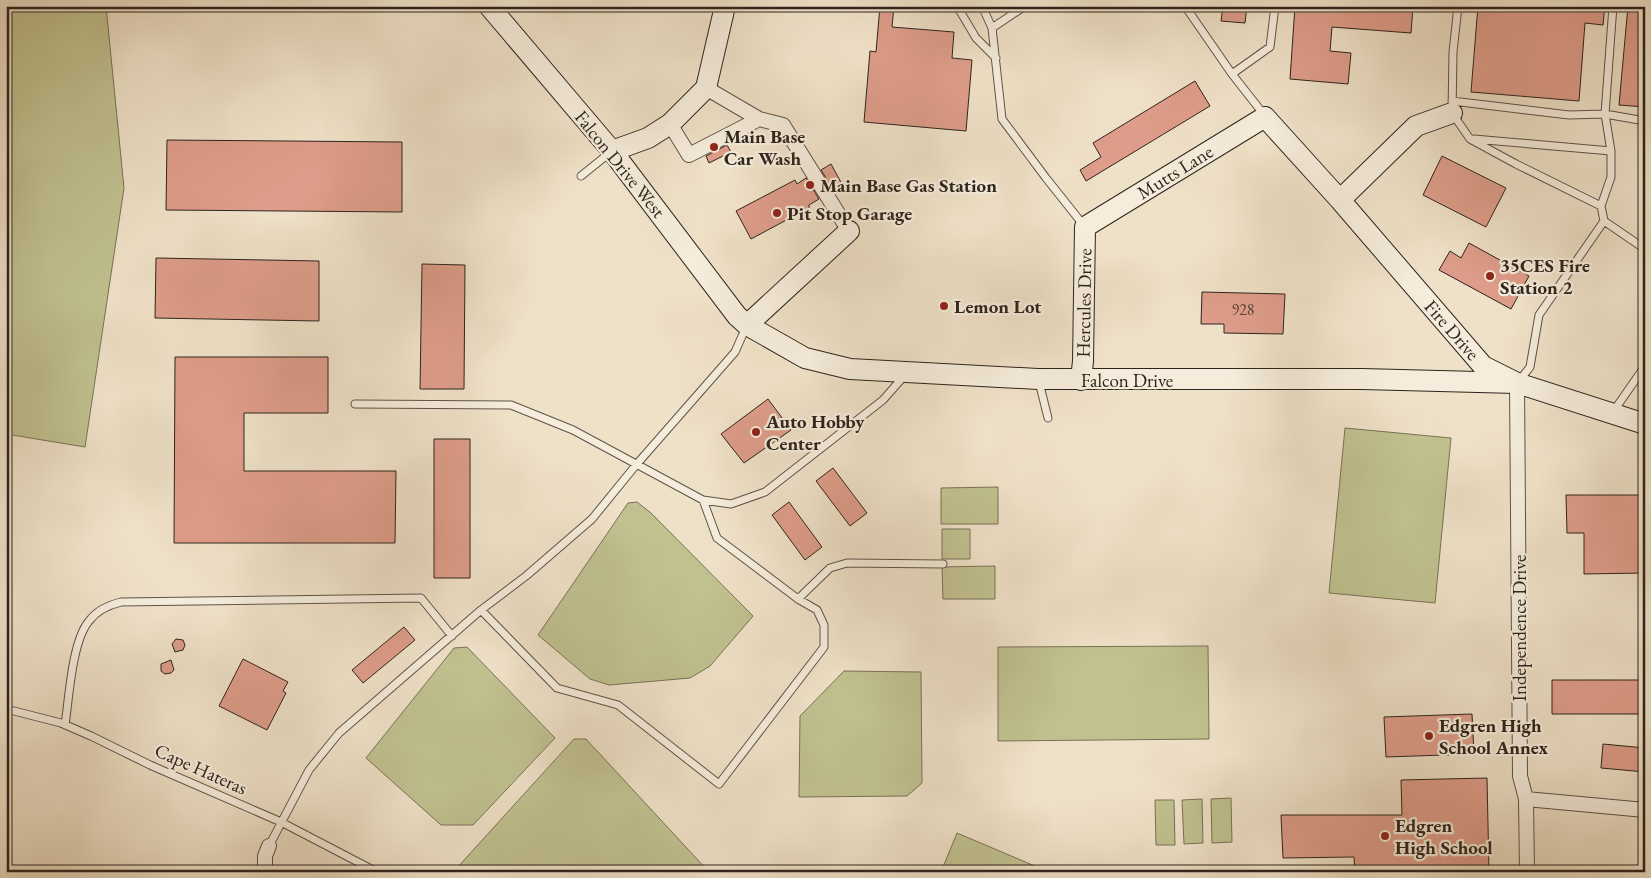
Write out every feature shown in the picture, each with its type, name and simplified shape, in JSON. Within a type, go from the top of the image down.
[{"type":"street","name":"Falcon Drive West","points":[[489,6],[612,151],[747,325]]},
{"type":"street","points":[[612,151],[648,138],[670,124],[706,88],[725,6]]},
{"type":"street","points":[[706,88],[759,119],[783,125],[849,231],[747,325]]},
{"type":"street","points":[[1340,200],[1416,126],[1452,107]]},
{"type":"street","name":"Mutts Lane","points":[[1085,227],[1265,117]]},
{"type":"street","name":"Fire Drive","points":[[1265,117],[1340,200],[1483,366],[1517,384]]},
{"type":"street","points":[[670,124],[689,155],[759,119]]},
{"type":"street","name":"Hercules Drive","points":[[1080,380],[1083,361],[1085,227]]},
{"type":"street","name":"Falcon Drive","points":[[747,325],[805,358],[850,369],[1080,380],[1362,379],[1517,384]]},
{"type":"street","points":[[1517,384],[1645,424]]},
{"type":"street","name":"Independence Drive","points":[[1517,384],[1520,776],[1526,799],[1527,872]]},
{"type":"street","points":[[1526,799],[1645,810]]},
{"type":"street","points":[[265,872],[265,856],[269,846]]},
{"type":"lane","points":[[957,6],[976,38],[996,58]]},
{"type":"lane","points":[[982,6],[992,28],[1002,119],[1085,227]]},
{"type":"lane","points":[[992,28],[1025,6]]},
{"type":"lane","points":[[1186,6],[1232,74],[1265,117]]},
{"type":"lane","points":[[1232,74],[1270,47],[1274,6]]},
{"type":"lane","points":[[1458,6],[1453,52],[1452,107],[1470,139],[1601,206]]},
{"type":"lane","points":[[1613,6],[1606,114],[1611,151],[1611,177],[1601,206],[1604,221],[1645,249]]},
{"type":"lane","points":[[1452,107],[1569,115],[1606,114],[1645,121]]},
{"type":"lane","points":[[1470,139],[1611,151]]},
{"type":"lane","points":[[581,176],[612,151]]},
{"type":"lane","points":[[1517,384],[1530,367],[1539,315],[1604,221]]},
{"type":"lane","points":[[269,846],[308,770],[339,733],[481,610],[526,576],[592,520],[636,465],[735,352],[747,325]]},
{"type":"lane","points":[[1611,414],[1645,366]]},
{"type":"lane","points":[[355,404],[511,405],[572,430],[703,500],[730,504],[765,492],[883,400],[906,373]]},
{"type":"lane","points":[[1038,379],[1048,418]]},
{"type":"lane","points":[[481,610],[557,688],[618,705],[719,784],[824,647],[824,625],[817,610],[718,538],[703,500]]},
{"type":"lane","points":[[798,598],[830,568],[848,563],[943,564]]},
{"type":"lane","points":[[65,725],[77,643],[88,620],[102,609],[122,602],[417,600],[421,598],[452,636]]},
{"type":"lane","name":"Cape Hateras","points":[[6,711],[14,711],[65,725],[91,736],[150,765],[281,822],[377,872]]},
{"type":"green space","points":[[6,6],[106,6],[124,188],[85,447],[6,434]]},
{"type":"green space","points":[[1345,428],[1451,438],[1435,603],[1329,593]]},
{"type":"green space","points":[[998,487],[998,524],[941,524],[941,488]]},
{"type":"green space","points":[[637,502],[651,513],[753,616],[710,666],[690,678],[609,685],[590,679],[538,635],[628,503]]},
{"type":"green space","points":[[942,529],[970,529],[970,559],[942,559]]},
{"type":"green space","points":[[995,566],[995,599],[943,599],[942,567]]},
{"type":"green space","points":[[1208,646],[1209,739],[998,741],[998,647]]},
{"type":"green space","points":[[467,647],[555,738],[473,825],[441,825],[366,758],[454,648]]},
{"type":"green space","points":[[844,671],[921,672],[922,783],[907,796],[799,797],[800,716]]},
{"type":"green space","points":[[574,739],[586,739],[708,871],[459,872],[456,869]]},
{"type":"green space","points":[[1231,798],[1232,842],[1212,843],[1211,799]]},
{"type":"green space","points":[[1202,799],[1203,843],[1184,844],[1182,800]]},
{"type":"green space","points":[[1155,800],[1174,800],[1175,845],[1156,845]]},
{"type":"green space","points":[[957,833],[1049,872],[941,872]]},
{"type":"building","points":[[880,6],[894,6],[892,27],[954,32],[952,58],[972,60],[966,131],[864,122],[870,51],[876,52]]},
{"type":"building","points":[[1223,6],[1247,6],[1245,23],[1221,21]]},
{"type":"building","points":[[1295,6],[1413,6],[1411,33],[1332,27],[1330,51],[1351,53],[1348,84],[1290,79]]},
{"type":"building","points":[[1478,6],[1605,6],[1603,25],[1585,23],[1579,101],[1471,92]]},
{"type":"building","points":[[1628,6],[1645,6],[1645,107],[1619,105]]},
{"type":"building","points":[[1195,81],[1210,106],[1086,181],[1080,170],[1101,157],[1093,143]]},
{"type":"building","points":[[167,140],[402,142],[402,212],[166,210]]},
{"type":"building","points":[[727,145],[731,152],[709,163],[706,156]]},
{"type":"building","points":[[1442,156],[1506,188],[1486,227],[1423,195]]},
{"type":"building","points":[[831,164],[843,186],[834,191],[821,170]]},
{"type":"building","points":[[806,178],[819,199],[809,205],[809,208],[751,239],[736,211],[795,180],[797,184]]},
{"type":"building","name":"35CES Fire Station 2","points":[[1469,243],[1529,276],[1511,309],[1439,270],[1450,251],[1461,258]]},
{"type":"building","points":[[156,258],[319,261],[319,321],[155,318]]},
{"type":"building","points":[[422,264],[465,265],[464,389],[420,389]]},
{"type":"building","points":[[1202,292],[1285,294],[1283,334],[1224,333],[1224,324],[1201,324]]},
{"type":"building","points":[[175,357],[328,357],[328,413],[244,413],[244,471],[396,471],[395,543],[174,543]]},
{"type":"building","name":"Auto Hobby Center","points":[[768,399],[791,430],[744,463],[721,434]]},
{"type":"building","points":[[434,439],[470,439],[470,578],[434,578]]},
{"type":"building","points":[[833,468],[867,513],[850,526],[816,481]]},
{"type":"building","points":[[1566,495],[1645,495],[1645,573],[1584,574],[1584,533],[1567,533]]},
{"type":"building","points":[[789,502],[822,547],[805,560],[772,515]]},
{"type":"building","points":[[404,627],[415,640],[363,683],[352,670]]},
{"type":"building","points":[[176,639],[183,640],[185,645],[183,650],[175,652],[172,644]]},
{"type":"building","points":[[243,659],[288,682],[283,691],[286,693],[267,730],[219,706]]},
{"type":"building","points":[[171,660],[174,670],[171,673],[165,674],[161,671],[161,664]]},
{"type":"building","points":[[1552,680],[1645,680],[1645,714],[1552,714]]},
{"type":"building","name":"Edgren High School Annex","points":[[1472,714],[1474,754],[1386,757],[1384,717]]},
{"type":"building","points":[[1603,744],[1645,748],[1645,772],[1601,768]]},
{"type":"building","name":"Edgren High School","points":[[1487,778],[1489,872],[1355,872],[1354,857],[1283,858],[1281,815],[1402,815],[1401,780]]},
{"type":"place","name":"Main Base Car Wash","points":[[714,147]]},
{"type":"place","name":"Main Base Gas Station","points":[[810,185]]},
{"type":"place","name":"Pit Stop Garage","points":[[777,213]]},
{"type":"place","name":"35CES Fire Station 2","points":[[1490,276]]},
{"type":"place","name":"Lemon Lot","points":[[944,306]]},
{"type":"place","name":"Auto Hobby Center","points":[[756,432]]},
{"type":"place","name":"Edgren High School Annex","points":[[1429,736]]},
{"type":"place","name":"Edgren High School","points":[[1385,836]]}]
